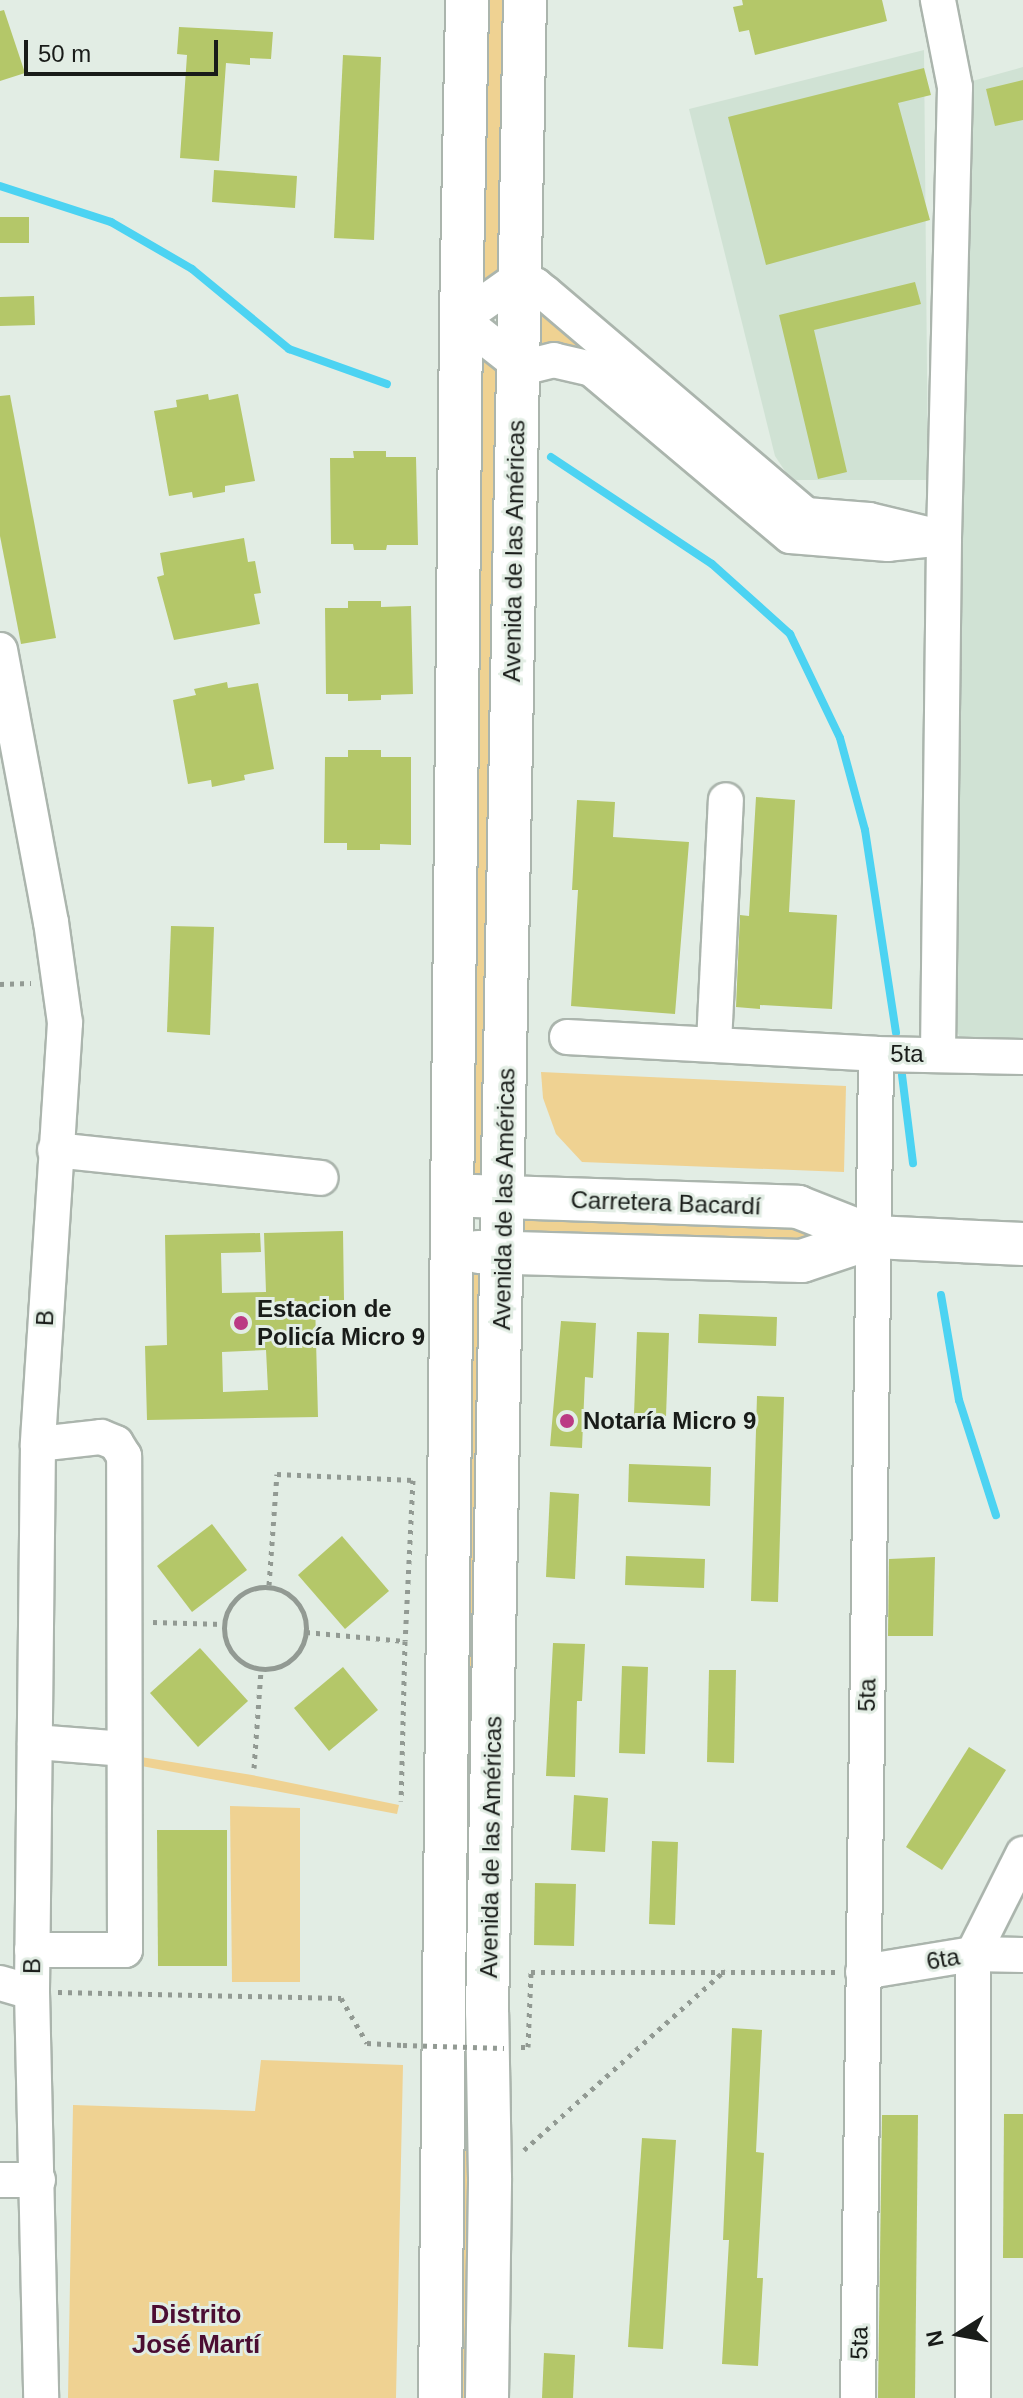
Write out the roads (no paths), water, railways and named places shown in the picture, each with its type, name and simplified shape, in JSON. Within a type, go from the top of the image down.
[{"type":"main road","name":"Avenida de las Américas","points":[[440,2398],[461,319],[467,0]]},
{"type":"main road","name":"Avenida de las Américas","points":[[487,2398],[490,2178],[487,2013],[504,1253],[525,0]]},
{"type":"main road","name":"Carretera Bacardí","points":[[453,1195],[798,1207],[874,1237],[1023,1244]]},
{"type":"main road","name":"Carretera Bacardí","points":[[453,1251],[802,1261],[874,1237]]},
{"type":"street","points":[[938,0],[955,87],[944,538],[938,1054]]},
{"type":"street","points":[[518,280],[545,293],[806,515],[869,520],[944,538],[888,544],[790,536],[592,369],[554,360],[523,368],[461,319],[518,280]]},
{"type":"street","name":"B","points":[[0,650],[64,1002],[38,1444],[32,1950],[16,1988],[38,2180],[41,2398]]},
{"type":"street","points":[[714,1043],[726,800]]},
{"type":"street","points":[[567,1037],[876,1054]]},
{"type":"street","name":"5ta","points":[[858,2398],[876,1054],[1023,1057]]},
{"type":"street","points":[[55,1150],[321,1178]]},
{"type":"street","points":[[32,1950],[125,1950],[124,1456],[116,1443],[101,1437],[38,1444]]},
{"type":"street","points":[[35,1742],[124,1749]]},
{"type":"street","points":[[973,2398],[973,1954],[1023,1854]]},
{"type":"street","name":"6ta","points":[[863,1972],[973,1954],[1023,1955]]},
{"type":"street","points":[[0,2180],[38,2180]]},
{"type":"waterway","points":[[0,186],[111,222],[192,269],[289,349],[387,384]]},
{"type":"waterway","points":[[551,457],[712,564],[790,634],[840,738],[865,830],[896,1033]]},
{"type":"waterway","points":[[902,1075],[913,1163]]},
{"type":"waterway","points":[[941,1295],[959,1400],[996,1515]]},
{"type":"place","name":"Estacion de Policía Micro 9","points":[[241,1323]]},
{"type":"place","name":"Notaría Micro 9","points":[[567,1421]]},
{"type":"district","name":"Distrito José Martí","points":[[196,2330]]}]
